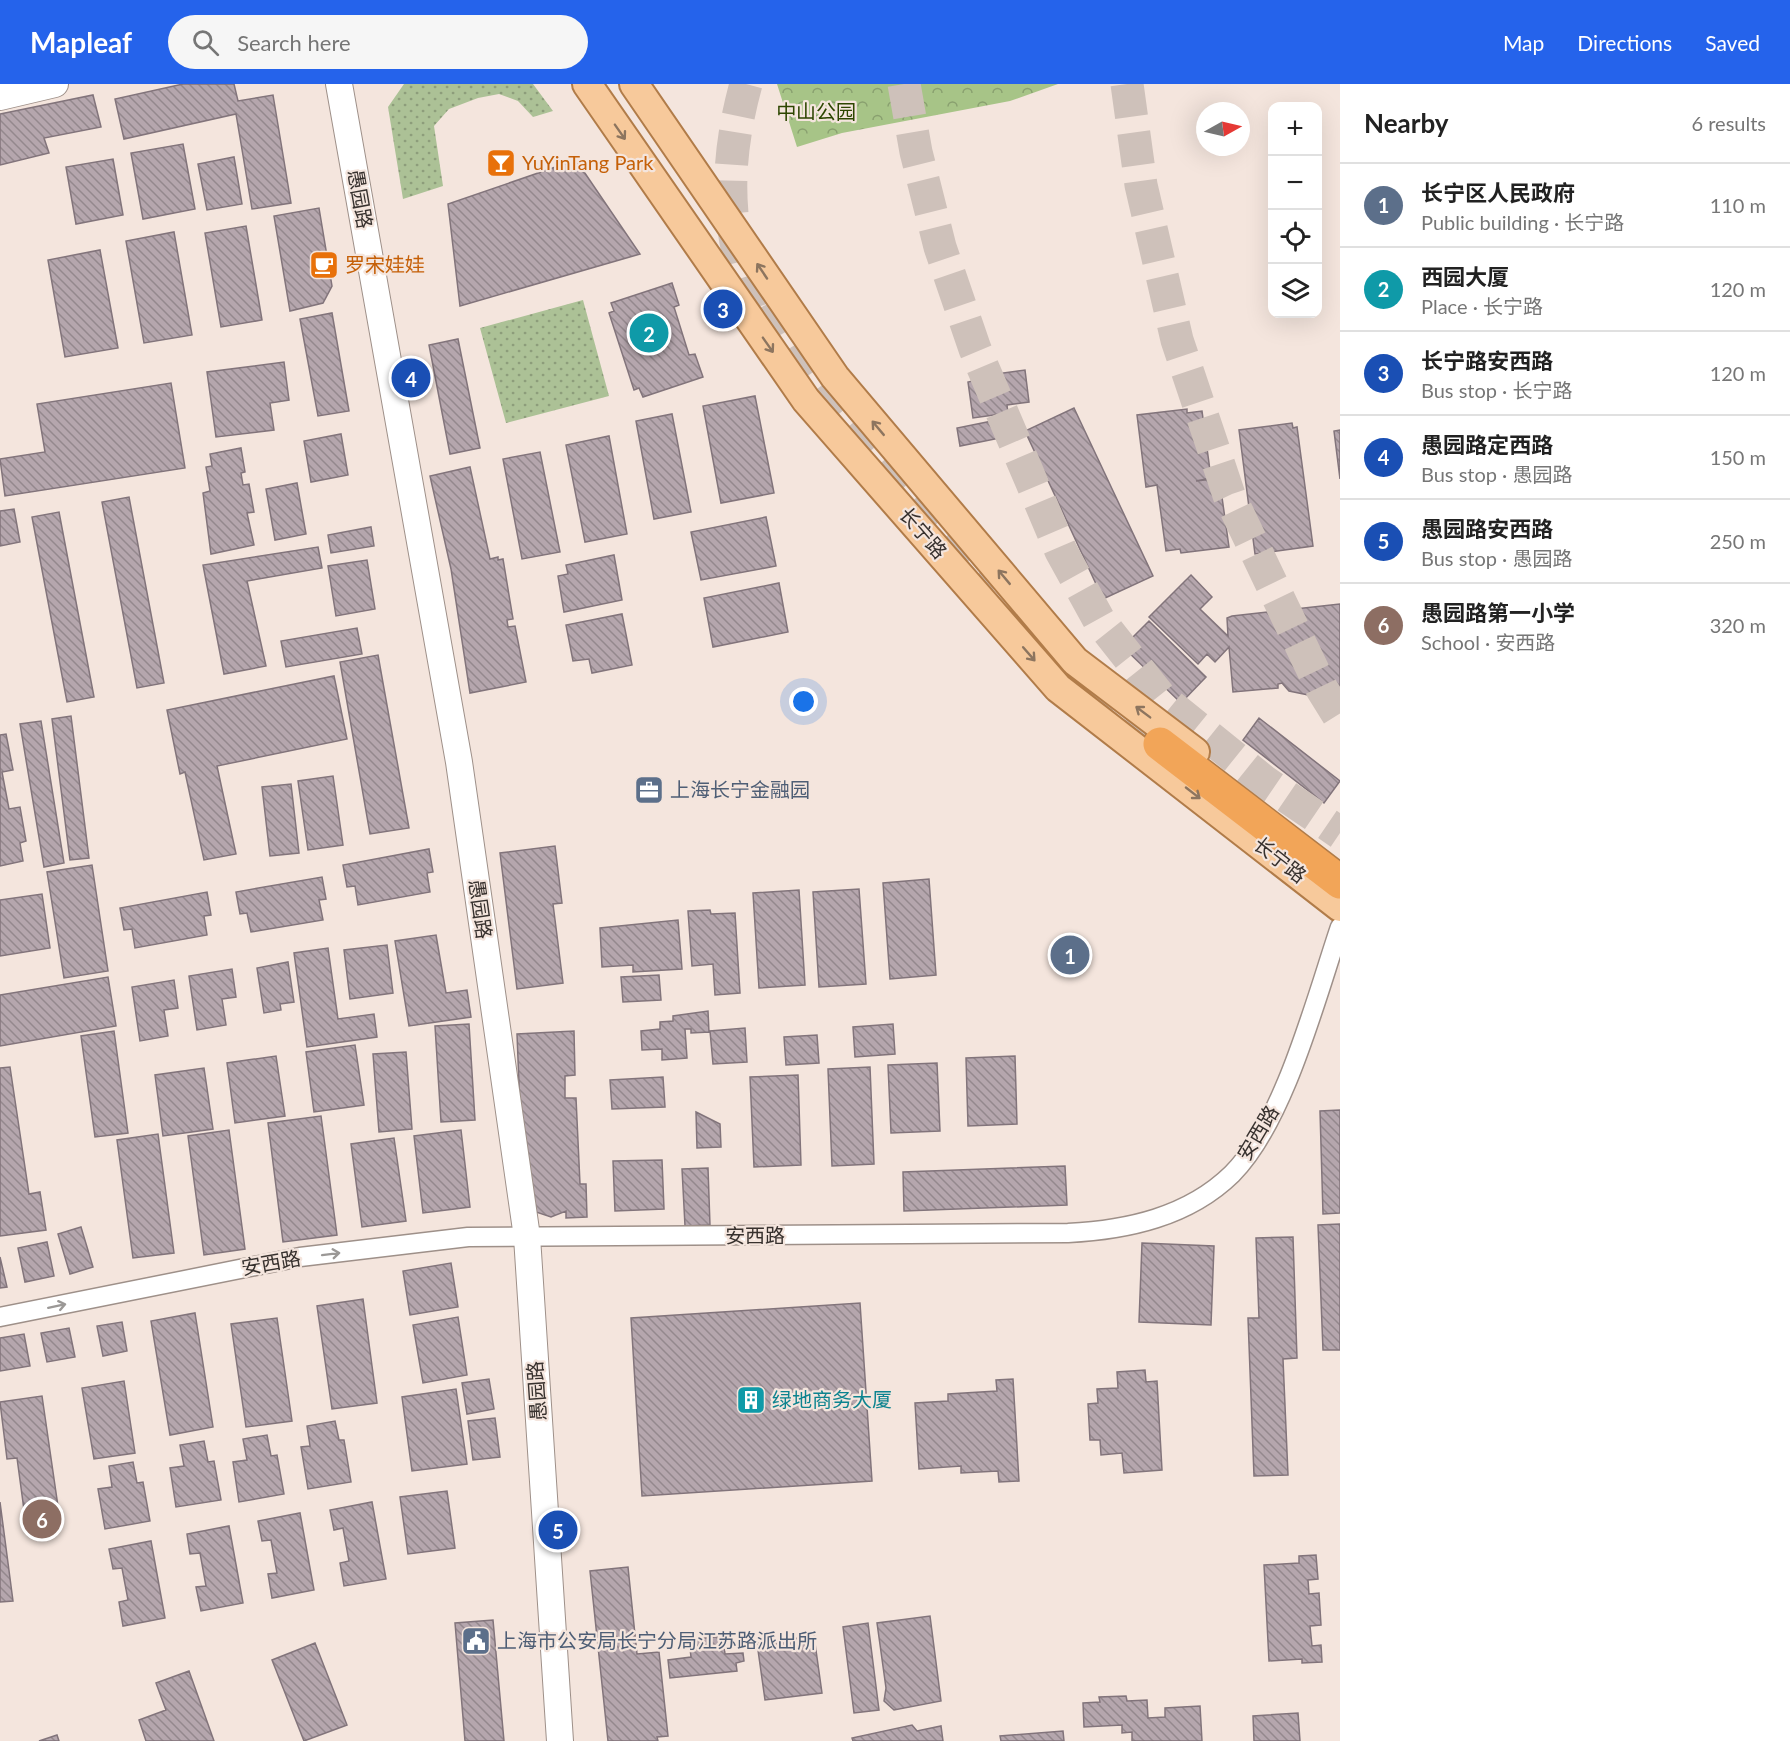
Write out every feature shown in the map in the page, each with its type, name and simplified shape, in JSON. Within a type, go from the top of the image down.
[{"type":"highway","points":[[1160,744],[1340,882]]},
{"type":"main road","points":[[0,97],[55,84]]},
{"type":"main road","name":"愚园路","points":[[339,84],[459,762],[527,1237],[561,1741]]},
{"type":"main road","name":"长宁路","points":[[587,84],[806,400],[1058,688],[1340,907]]},
{"type":"main road","name":"长宁路","points":[[634,84],[835,377],[1075,661],[1340,862]]},
{"type":"street","name":"安西路","points":[[0,1317],[300,1257],[468,1237],[1068,1233],[1101,1232],[1140,1224],[1177,1211],[1208,1193],[1232,1174],[1253,1148],[1290,1073],[1340,927]]},
{"type":"green space","points":[[404,84],[533,84],[553,111],[533,117],[518,101],[499,94],[478,98],[449,109],[434,126],[443,186],[403,199],[388,107]]},
{"type":"green space","name":"中山公园","points":[[777,84],[1058,84],[1010,101],[842,133],[797,147]]},
{"type":"green space","points":[[583,300],[609,396],[506,423],[480,328]]},
{"type":"building","points":[[183,84],[234,84],[238,101],[273,95],[291,203],[252,209],[236,114],[124,139],[115,99]]},
{"type":"building","points":[[93,95],[101,127],[44,138],[49,153],[0,165],[0,114]]},
{"type":"building","points":[[183,144],[195,209],[143,219],[131,153]]},
{"type":"building","points":[[234,157],[242,204],[207,210],[198,164]]},
{"type":"building","points":[[113,159],[123,215],[76,224],[66,167]]},
{"type":"building","points":[[576,160],[640,254],[460,306],[448,204]]},
{"type":"building","points":[[319,208],[332,286],[323,303],[290,311],[274,216]]},
{"type":"building","points":[[246,226],[262,320],[221,327],[205,233]]},
{"type":"building","points":[[174,232],[192,335],[144,343],[126,241]]},
{"type":"building","points":[[100,250],[118,348],[65,357],[48,260]]},
{"type":"building","points":[[672,283],[679,305],[674,307],[689,355],[695,354],[703,377],[643,397],[639,388],[634,390],[609,313],[614,311],[611,303]]},
{"type":"building","points":[[332,313],[349,411],[318,416],[300,319]]},
{"type":"building","points":[[458,339],[480,448],[450,454],[429,345]]},
{"type":"building","points":[[284,362],[289,400],[270,403],[274,430],[216,437],[207,372]]},
{"type":"building","points":[[1025,370],[1029,402],[1007,405],[1008,413],[973,418],[968,382],[982,379],[982,376]]},
{"type":"building","points":[[171,383],[185,468],[5,496],[0,459],[45,452],[37,404]]},
{"type":"building","points":[[755,396],[774,493],[721,503],[703,406]]},
{"type":"building","points":[[1074,408],[1153,576],[1103,599],[1025,431]]},
{"type":"building","points":[[1187,409],[1187,413],[1202,411],[1211,478],[1196,481],[1214,479],[1214,483],[1220,483],[1229,547],[1181,553],[1180,549],[1166,551],[1157,485],[1146,487],[1137,415]]},
{"type":"building","points":[[672,414],[691,512],[654,519],[636,421]]},
{"type":"building","points":[[1002,419],[1005,437],[960,446],[957,428]]},
{"type":"building","points":[[1292,423],[1293,428],[1297,427],[1313,546],[1255,554],[1239,430]]},
{"type":"building","points":[[1340,430],[1340,479],[1334,431]]},
{"type":"building","points":[[341,434],[348,475],[311,482],[304,441]]},
{"type":"building","points":[[609,436],[627,534],[585,542],[566,445]]},
{"type":"building","points":[[241,448],[245,472],[241,473],[243,485],[249,484],[254,512],[247,513],[254,545],[211,554],[203,493],[210,491],[206,467],[212,466],[210,454]]},
{"type":"building","points":[[540,452],[560,552],[522,559],[503,459]]},
{"type":"building","points":[[470,467],[490,559],[498,557],[498,560],[503,559],[513,619],[507,620],[508,627],[515,626],[526,682],[470,693],[451,569],[430,476]]},
{"type":"building","points":[[297,483],[306,534],[275,540],[266,489]]},
{"type":"building","points":[[129,497],[164,683],[137,688],[102,502]]},
{"type":"building","points":[[14,509],[20,542],[0,546],[0,511]]},
{"type":"building","points":[[59,512],[94,697],[67,702],[32,517]]},
{"type":"building","points":[[766,517],[776,566],[701,580],[691,532]]},
{"type":"building","points":[[371,527],[374,546],[331,553],[328,535]]},
{"type":"building","points":[[318,547],[322,568],[247,581],[266,666],[224,674],[203,565]]},
{"type":"building","points":[[614,555],[622,600],[564,612],[558,576],[568,574],[566,565]]},
{"type":"building","points":[[367,560],[375,609],[336,616],[328,566]]},
{"type":"building","points":[[1191,575],[1212,597],[1200,609],[1228,636],[1227,618],[1232,616],[1340,604],[1340,695],[1318,697],[1289,691],[1282,683],[1278,684],[1278,688],[1233,692],[1229,647],[1215,662],[1207,654],[1198,664],[1149,617]]},
{"type":"building","points":[[779,583],[788,632],[713,647],[704,598]]},
{"type":"building","points":[[622,614],[632,665],[592,673],[589,659],[573,661],[566,625]]},
{"type":"building","points":[[1149,621],[1206,677],[1181,703],[1123,647]]},
{"type":"building","points":[[357,628],[362,654],[286,667],[281,641]]},
{"type":"building","points":[[378,655],[409,828],[370,834],[340,662]]},
{"type":"building","points":[[334,676],[347,739],[217,766],[236,854],[204,860],[185,772],[180,774],[167,710]]},
{"type":"building","points":[[71,716],[89,858],[70,860],[52,719]]},
{"type":"building","points":[[1259,718],[1340,781],[1324,803],[1243,740]]},
{"type":"building","points":[[41,721],[64,863],[44,867],[20,724]]},
{"type":"building","points":[[6,734],[13,770],[2,772],[9,809],[20,807],[26,841],[20,843],[23,861],[0,866],[0,735]]},
{"type":"building","points":[[333,776],[343,845],[308,850],[298,781]]},
{"type":"building","points":[[291,784],[299,853],[270,856],[262,787]]},
{"type":"building","points":[[555,846],[562,903],[553,904],[563,983],[517,989],[500,853]]},
{"type":"building","points":[[429,849],[433,872],[427,873],[430,892],[358,905],[355,886],[347,887],[343,865]]},
{"type":"building","points":[[92,865],[108,971],[64,978],[47,872]]},
{"type":"building","points":[[322,877],[326,899],[319,900],[323,920],[251,932],[247,913],[240,914],[236,892]]},
{"type":"building","points":[[929,879],[936,975],[890,979],[883,883]]},
{"type":"building","points":[[859,889],[866,984],[819,987],[813,892]]},
{"type":"building","points":[[799,890],[805,985],[759,988],[753,893]]},
{"type":"building","points":[[207,892],[211,915],[204,916],[207,935],[135,948],[132,929],[124,930],[120,908]]},
{"type":"building","points":[[42,894],[50,948],[0,956],[0,900]]},
{"type":"building","points":[[710,910],[711,914],[735,913],[740,993],[715,995],[713,964],[692,966],[688,911]]},
{"type":"building","points":[[678,920],[682,969],[633,972],[633,965],[602,967],[600,928]]},
{"type":"building","points":[[436,935],[446,993],[467,990],[471,1017],[409,1026],[395,941]]},
{"type":"building","points":[[387,945],[393,993],[350,999],[344,950]]},
{"type":"building","points":[[328,948],[338,1019],[374,1014],[377,1037],[307,1047],[294,953]]},
{"type":"building","points":[[288,962],[294,1002],[280,1004],[281,1010],[264,1013],[257,968]]},
{"type":"building","points":[[232,969],[236,997],[222,999],[226,1025],[197,1030],[189,976]]},
{"type":"building","points":[[659,975],[661,1000],[623,1002],[621,977]]},
{"type":"building","points":[[108,977],[116,1026],[0,1046],[0,995]]},
{"type":"building","points":[[174,980],[178,1008],[164,1010],[168,1036],[140,1041],[132,987]]},
{"type":"building","points":[[708,1011],[709,1032],[691,1033],[691,1029],[685,1029],[687,1058],[662,1060],[662,1049],[642,1050],[641,1031],[660,1029],[660,1022],[673,1021],[673,1016]]},
{"type":"building","points":[[469,1024],[475,1120],[441,1122],[435,1026]]},
{"type":"building","points":[[893,1024],[895,1054],[855,1057],[853,1027]]},
{"type":"building","points":[[745,1028],[747,1062],[713,1064],[710,1031]]},
{"type":"building","points":[[114,1031],[128,1133],[95,1137],[81,1036]]},
{"type":"building","points":[[574,1031],[575,1075],[565,1076],[565,1098],[576,1098],[580,1184],[586,1184],[587,1217],[566,1218],[566,1211],[551,1217],[533,1211],[523,1184],[517,1034]]},
{"type":"building","points":[[817,1035],[819,1063],[786,1065],[784,1037]]},
{"type":"building","points":[[355,1045],[364,1105],[314,1112],[306,1052]]},
{"type":"building","points":[[406,1052],[412,1129],[379,1132],[373,1054]]},
{"type":"building","points":[[276,1056],[285,1116],[235,1123],[227,1063]]},
{"type":"building","points":[[1015,1056],[1017,1124],[968,1126],[966,1058]]},
{"type":"building","points":[[937,1063],[940,1131],[891,1133],[888,1065]]},
{"type":"building","points":[[10,1067],[29,1194],[40,1192],[46,1230],[0,1236],[0,1068]]},
{"type":"building","points":[[870,1067],[874,1164],[832,1166],[828,1069]]},
{"type":"building","points":[[204,1068],[213,1129],[163,1136],[155,1075]]},
{"type":"building","points":[[798,1075],[801,1165],[754,1167],[750,1077]]},
{"type":"building","points":[[663,1077],[665,1107],[612,1109],[610,1080]]},
{"type":"building","points":[[1340,1110],[1340,1213],[1323,1214],[1320,1111]]},
{"type":"building","points":[[696,1112],[720,1124],[721,1147],[697,1148]]},
{"type":"building","points":[[321,1116],[337,1235],[283,1242],[268,1123]]},
{"type":"building","points":[[229,1130],[245,1249],[204,1255],[188,1136]]},
{"type":"building","points":[[461,1130],[470,1207],[423,1213],[414,1136]]},
{"type":"building","points":[[158,1134],[174,1253],[133,1258],[117,1140]]},
{"type":"building","points":[[394,1138],[406,1221],[362,1227],[351,1144]]},
{"type":"building","points":[[662,1160],[664,1209],[615,1211],[613,1161]]},
{"type":"building","points":[[1065,1166],[1067,1205],[904,1211],[903,1172]]},
{"type":"building","points":[[708,1168],[710,1225],[685,1226],[682,1169]]},
{"type":"building","points":[[1340,1224],[1340,1350],[1323,1350],[1318,1225]]},
{"type":"building","points":[[81,1227],[93,1267],[70,1274],[58,1234]]},
{"type":"building","points":[[1293,1237],[1297,1358],[1283,1359],[1288,1475],[1254,1476],[1248,1318],[1259,1318],[1256,1238]]},
{"type":"building","points":[[47,1242],[54,1276],[25,1282],[18,1248]]},
{"type":"building","points":[[1142,1243],[1214,1246],[1211,1325],[1139,1322]]},
{"type":"building","points":[[0,1257],[7,1287],[0,1288]]},
{"type":"building","points":[[451,1263],[458,1307],[410,1315],[403,1271]]},
{"type":"building","points":[[363,1299],[377,1403],[332,1409],[317,1306]]},
{"type":"building","name":"绿地商务大厦","points":[[860,1303],[872,1481],[642,1496],[631,1318]]},
{"type":"building","points":[[195,1313],[213,1427],[170,1435],[151,1321]]},
{"type":"building","points":[[458,1317],[467,1375],[423,1383],[413,1325]]},
{"type":"building","points":[[277,1318],[292,1421],[246,1427],[231,1324]]},
{"type":"building","points":[[122,1322],[127,1351],[103,1356],[97,1326]]},
{"type":"building","points":[[69,1328],[75,1357],[47,1362],[41,1333]]},
{"type":"building","points":[[24,1334],[30,1366],[0,1371],[0,1338]]},
{"type":"building","points":[[1145,1370],[1146,1382],[1157,1381],[1162,1470],[1124,1473],[1122,1453],[1101,1455],[1100,1440],[1090,1440],[1088,1404],[1098,1403],[1097,1389],[1118,1388],[1117,1372]]},
{"type":"building","points":[[489,1379],[494,1409],[467,1414],[462,1383]]},
{"type":"building","points":[[1013,1379],[1019,1481],[999,1482],[998,1471],[961,1473],[961,1466],[919,1469],[915,1403],[948,1401],[948,1394],[997,1391],[996,1380]]},
{"type":"building","points":[[124,1381],[135,1453],[94,1459],[82,1388]]},
{"type":"building","points":[[456,1389],[467,1464],[412,1471],[402,1397]]},
{"type":"building","points":[[42,1396],[61,1527],[27,1532],[17,1458],[7,1459],[0,1402]]},
{"type":"building","points":[[495,1418],[500,1457],[473,1460],[468,1421]]},
{"type":"building","points":[[335,1421],[339,1440],[344,1440],[351,1482],[308,1489],[301,1447],[310,1446],[307,1426]]},
{"type":"building","points":[[267,1435],[271,1456],[277,1455],[284,1494],[239,1502],[233,1462],[247,1460],[243,1439]]},
{"type":"building","points":[[204,1441],[208,1462],[214,1461],[221,1500],[176,1507],[170,1468],[184,1466],[180,1445]]},
{"type":"building","points":[[133,1462],[137,1483],[143,1482],[150,1521],[105,1529],[98,1489],[112,1487],[109,1466]]},
{"type":"building","points":[[447,1491],[455,1548],[408,1554],[400,1497]]},
{"type":"building","points":[[0,1502],[13,1601],[0,1602]]},
{"type":"building","points":[[372,1502],[386,1579],[344,1586],[340,1563],[349,1561],[343,1528],[334,1530],[330,1510]]},
{"type":"building","points":[[300,1513],[314,1590],[272,1598],[268,1574],[277,1573],[271,1540],[262,1541],[258,1521]]},
{"type":"building","points":[[229,1526],[243,1603],[201,1611],[196,1587],[206,1586],[200,1553],[190,1554],[187,1534]]},
{"type":"building","points":[[151,1541],[165,1618],[123,1626],[119,1602],[128,1600],[122,1568],[113,1569],[109,1549]]},
{"type":"building","points":[[1316,1555],[1318,1579],[1308,1580],[1309,1594],[1319,1593],[1321,1625],[1310,1626],[1312,1646],[1321,1645],[1322,1662],[1302,1663],[1302,1659],[1269,1661],[1264,1565],[1299,1563],[1299,1556]]},
{"type":"building","points":[[628,1567],[637,1654],[659,1652],[668,1736],[657,1737],[658,1741],[608,1741],[590,1571]]},
{"type":"building","points":[[930,1616],[941,1701],[894,1710],[884,1701],[886,1688],[877,1623]]},
{"type":"building","points":[[493,1620],[504,1741],[465,1741],[455,1623]]},
{"type":"building","points":[[868,1623],[879,1710],[854,1713],[843,1627]]},
{"type":"building","points":[[723,1636],[725,1654],[743,1653],[744,1661],[736,1663],[737,1671],[670,1678],[668,1660],[691,1657],[689,1640]]},
{"type":"building","points":[[814,1636],[822,1693],[765,1700],[757,1643]]},
{"type":"building","points":[[315,1643],[347,1725],[304,1741],[272,1660]]},
{"type":"building","points":[[189,1671],[214,1741],[146,1741],[139,1720],[166,1710],[156,1683]]},
{"type":"building","points":[[1126,1696],[1127,1701],[1147,1700],[1148,1718],[1165,1717],[1165,1708],[1200,1706],[1202,1741],[1132,1741],[1132,1732],[1122,1733],[1122,1725],[1084,1727],[1083,1703],[1100,1702],[1099,1697]]},
{"type":"building","points":[[1298,1713],[1300,1741],[1254,1741],[1253,1716]]},
{"type":"building","points":[[912,1725],[917,1731],[941,1726],[943,1741],[853,1741],[852,1738]]},
{"type":"building","points":[[1063,1731],[1064,1741],[1001,1741],[1000,1736]]},
{"type":"building","points":[[57,1735],[59,1741],[39,1741]]},
{"type":"tunnel","points":[[746,84],[733,149],[732,211],[743,271],[753,302],[767,333]]},
{"type":"tunnel","points":[[904,84],[916,152],[940,247],[975,349],[1061,551],[1099,620],[1161,698],[1265,782],[1340,833]]},
{"type":"tunnel","points":[[1127,84],[1141,185],[1177,340],[1229,495],[1322,689],[1340,718]]},
{"type":"tunnel","points":[[768,304],[796,354],[827,398],[863,441],[996,587]]},
{"type":"tunnel","points":[[1091,685],[1131,723],[1160,744]]},
{"type":"place","name":"YuYinTang Park","points":[[501,163]]},
{"type":"place","name":"罗宋娃娃","points":[[324,265]]},
{"type":"place","name":"长宁路安西路","points":[[723,309]]},
{"type":"place","name":"西园大厦","points":[[649,333]]},
{"type":"place","name":"愚园路定西路","points":[[411,378]]},
{"type":"place","name":"上海长宁金融园","points":[[649,790]]},
{"type":"place","name":"长宁区人民政府","points":[[1070,955]]},
{"type":"place","name":"绿地商务大厦","points":[[751,1400]]},
{"type":"place","name":"愚园路第一小学","points":[[42,1519]]},
{"type":"place","name":"愚园路安西路","points":[[558,1530]]},
{"type":"place","name":"上海市公安局长宁分局江苏路派出所","points":[[476,1641]]}]
